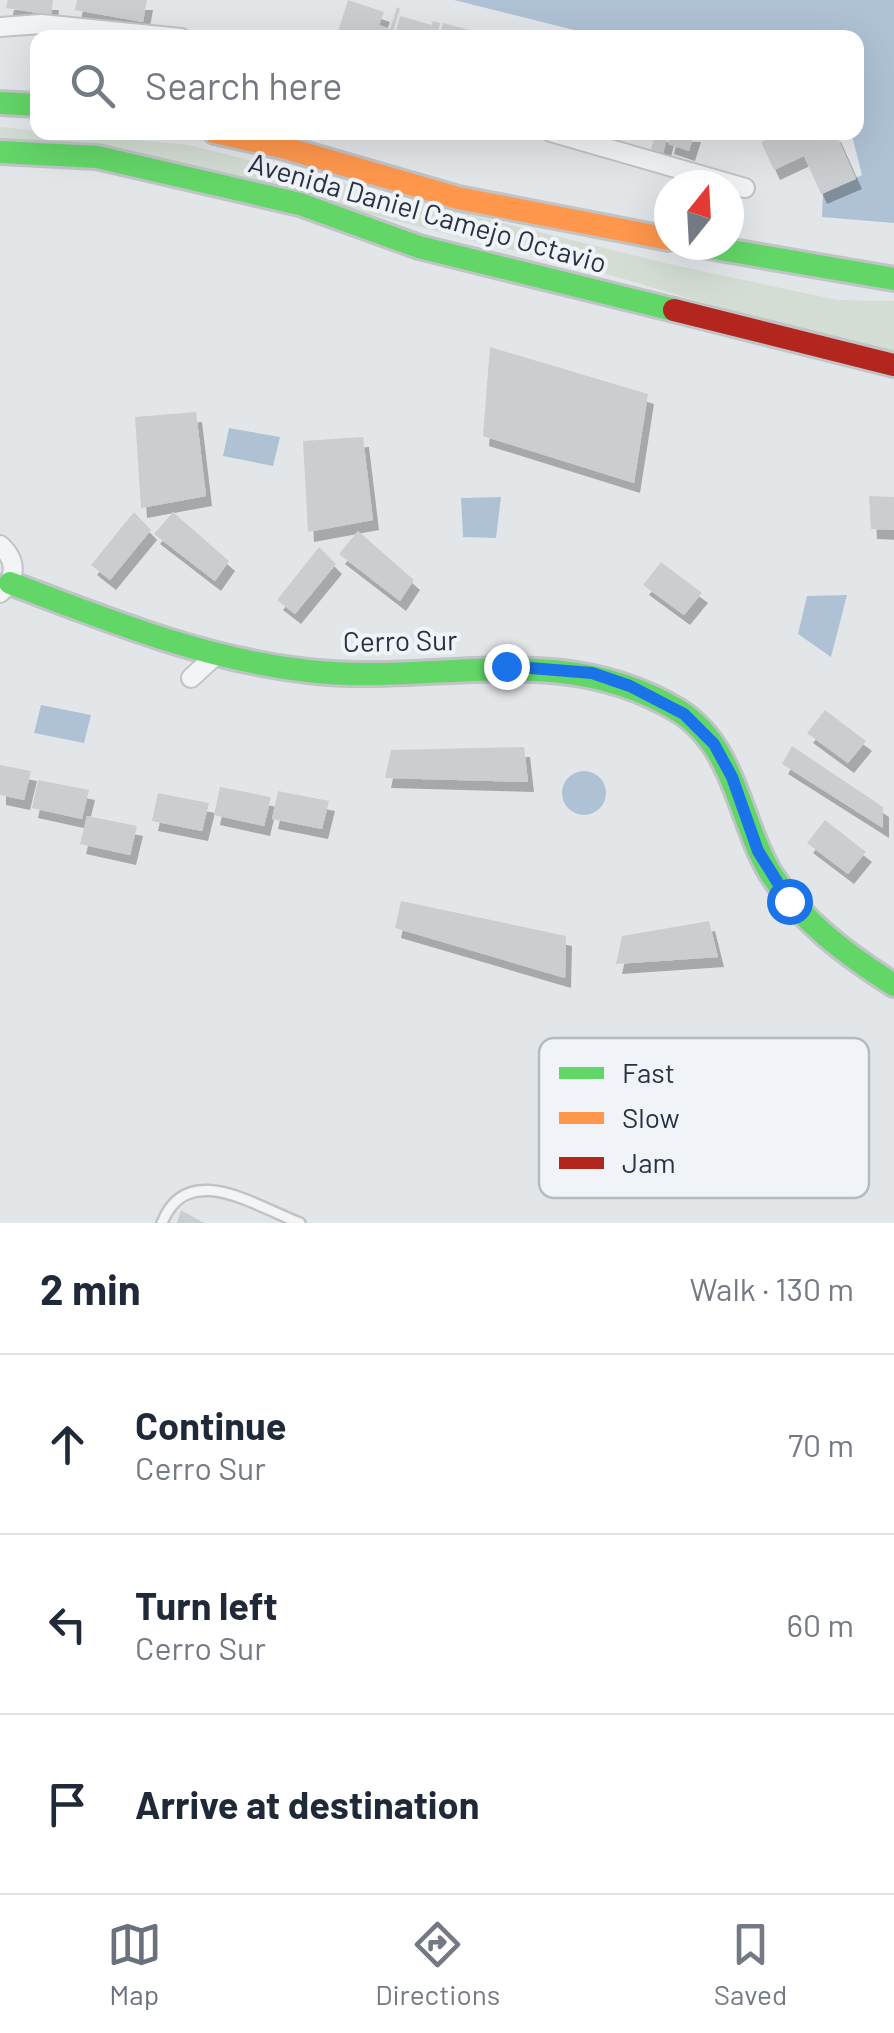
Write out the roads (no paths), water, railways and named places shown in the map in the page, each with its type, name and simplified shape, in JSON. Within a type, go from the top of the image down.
[{"type":"main road","points":[[0,103],[30,104]]},
{"type":"main road","name":"Avenida Daniel Camejo Octavio","points":[[251,140],[458,198],[654,237]]},
{"type":"main road","name":"Avenida Daniel Camejo Octavio","points":[[0,152],[98,157],[300,204],[420,246],[894,365]]},
{"type":"main road","points":[[744,253],[894,278]]},
{"type":"main road","name":"Cerro Sur","points":[[5,588],[215,656],[354,674],[506,666],[582,671],[630,686],[684,714],[714,744],[732,777],[758,851],[789,901],[818,932],[894,985]]},
{"type":"street","points":[[0,27],[41,24],[101,30]]},
{"type":"street","points":[[579,140],[746,188]]},
{"type":"street","name":"Cerro Sur","points":[[0,545],[13,565],[5,588]]},
{"type":"street","points":[[191,678],[215,656]]},
{"type":"lane","points":[[162,1223],[166,1211],[188,1190],[207,1187],[300,1223]]},
{"type":"water","points":[[454,0],[894,0],[894,223],[822,217],[823,194],[862,175],[853,140],[864,140],[864,30],[574,30]]},
{"type":"water","points":[[229,428],[280,437],[273,466],[223,456]]},
{"type":"water","points":[[501,497],[496,538],[463,537],[461,498]]},
{"type":"water","points":[[847,595],[831,657],[798,634],[807,596]]},
{"type":"water","points":[[41,705],[91,715],[84,743],[34,733]]},
{"type":"water","points":[[584,771],[600,777],[606,793],[600,809],[584,815],[568,809],[562,793],[568,777]]}]
